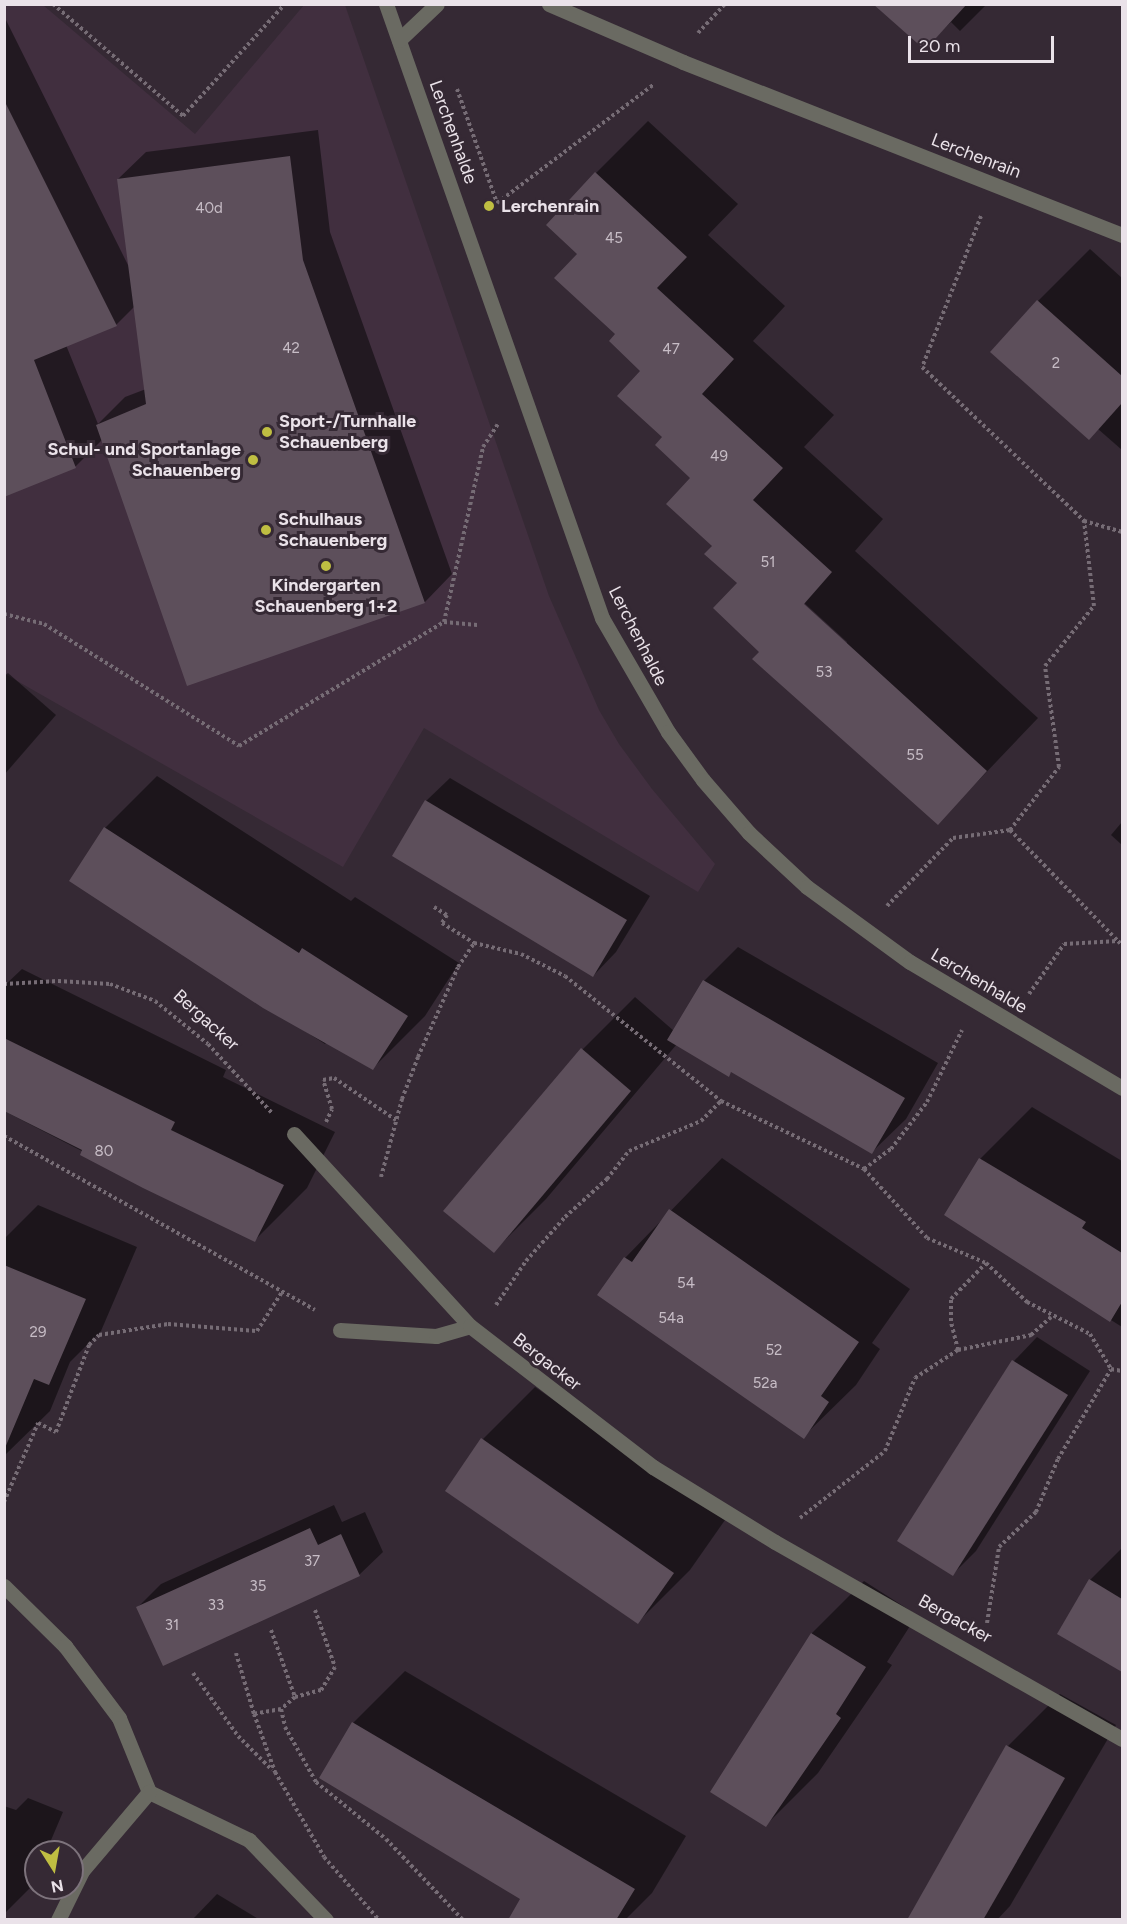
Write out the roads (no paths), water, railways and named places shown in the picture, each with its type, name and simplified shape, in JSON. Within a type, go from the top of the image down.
[{"type":"street","name":"Lerchenhalde","points":[[386,4],[602,618],[668,732],[702,780],[749,833],[807,887],[910,962],[1122,1088]]},
{"type":"street","points":[[399,40],[437,4]]},
{"type":"street","name":"Lerchenrain","points":[[549,4],[683,62],[1122,235]]},
{"type":"street","name":"Bergacker","points":[[294,1134],[470,1326],[653,1467],[776,1542],[1122,1739]]},
{"type":"street","points":[[340,1330],[436,1336],[470,1326]]},
{"type":"street","points":[[4,1586],[65,1646],[119,1718],[149,1792],[249,1840],[326,1920]]},
{"type":"street","points":[[58,1920],[82,1871],[149,1792]]},
{"type":"place","name":"Lerchenrain","points":[[489,206]]},
{"type":"place","name":"Sport-/Turnhalle Schauenberg","points":[[267,432]]},
{"type":"place","name":"Schul- und Sportanlage Schauenberg","points":[[253,460]]},
{"type":"place","name":"Schulhaus Schauenberg","points":[[266,530]]},
{"type":"place","name":"Kindergarten Schauenberg 1+2","points":[[326,566]]}]
